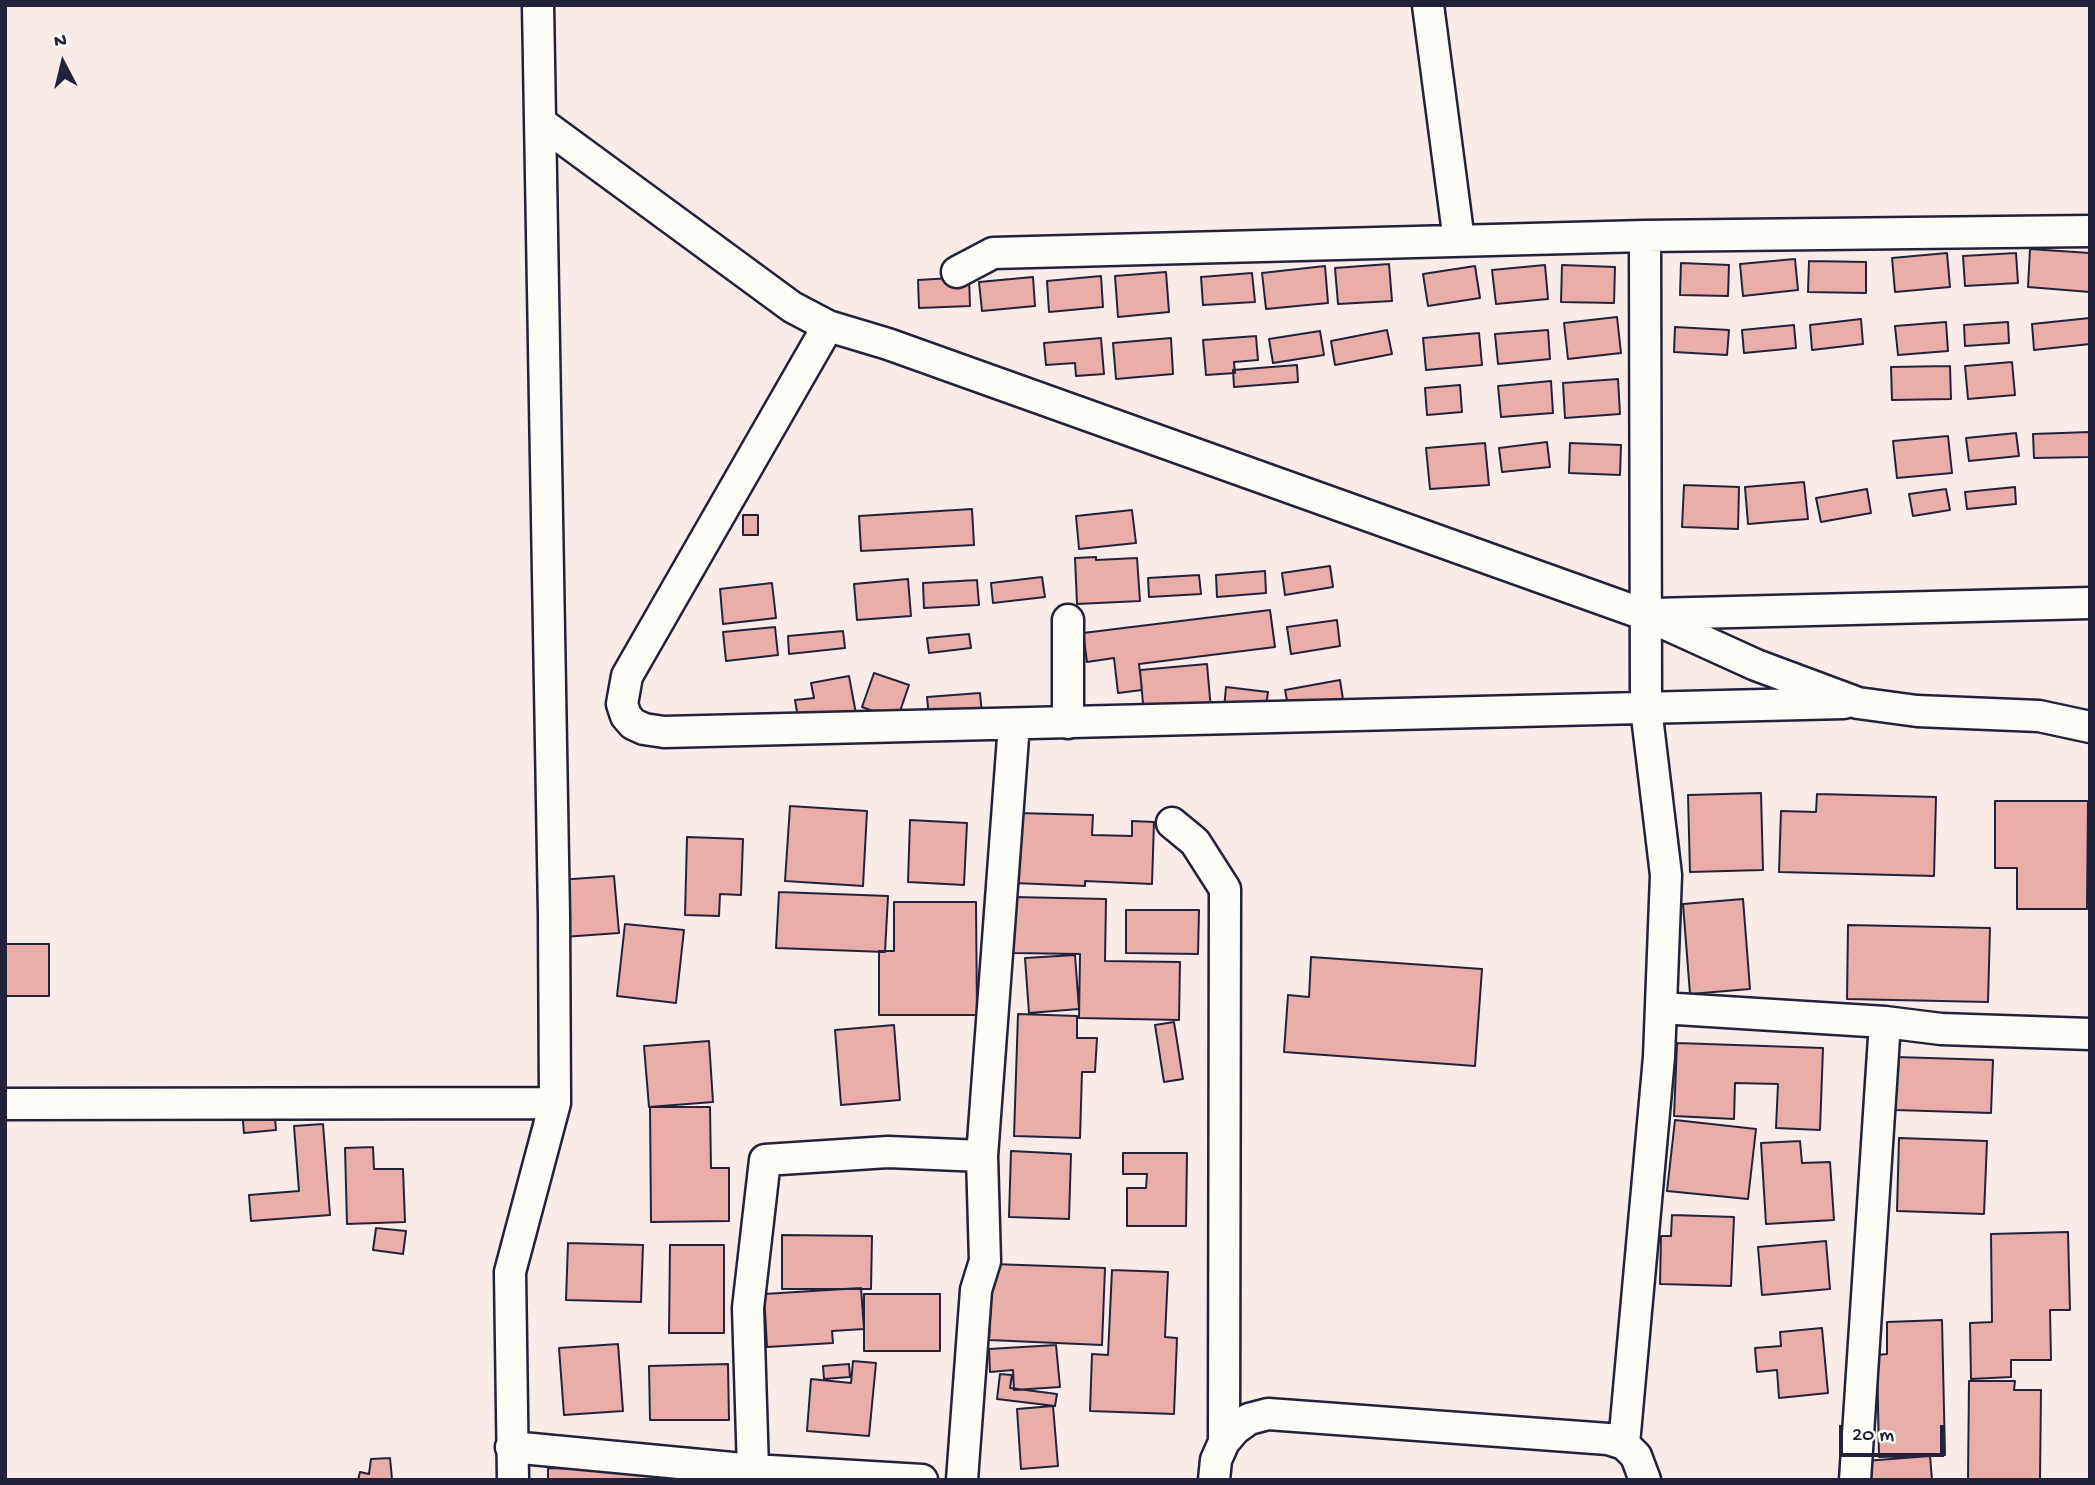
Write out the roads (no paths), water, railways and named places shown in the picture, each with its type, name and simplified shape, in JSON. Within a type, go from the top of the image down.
[{"type":"street","points":[[513,1480],[510,1272],[555,1102],[554,887],[538,5]]},
{"type":"street","points":[[1428,5],[1459,241]]},
{"type":"street","points":[[540,122],[792,307],[828,326],[888,344],[1646,615],[1756,664],[1858,703]]},
{"type":"street","points":[[957,272],[993,253],[1645,236],[2090,231]]},
{"type":"street","points":[[1624,1444],[1661,1008],[1666,875],[1646,708],[1645,236]]},
{"type":"street","points":[[828,326],[627,676],[622,704],[626,716],[644,729],[664,732],[1858,703],[1917,711],[2039,716],[2090,727]]},
{"type":"street","points":[[1646,615],[2090,603]]},
{"type":"street","points":[[1068,620],[1068,723]]},
{"type":"street","points":[[962,1480],[976,1290],[985,1261],[982,1156],[1014,724]]},
{"type":"street","points":[[1172,823],[1195,842],[1225,889],[1224,1442]]},
{"type":"street","points":[[1661,1008],[1885,1022],[1941,1029],[2090,1034]]},
{"type":"street","points":[[1855,1480],[1885,1022]]},
{"type":"street","points":[[5,1104],[555,1102]]},
{"type":"street","points":[[753,1470],[748,1308],[765,1160],[888,1152],[982,1156]]},
{"type":"street","points":[[1214,1480],[1216,1460],[1224,1442],[1235,1429],[1249,1419],[1268,1413],[1608,1439],[1624,1444],[1636,1456],[1645,1480]]},
{"type":"street","points":[[511,1447],[753,1470],[922,1480]]}]
